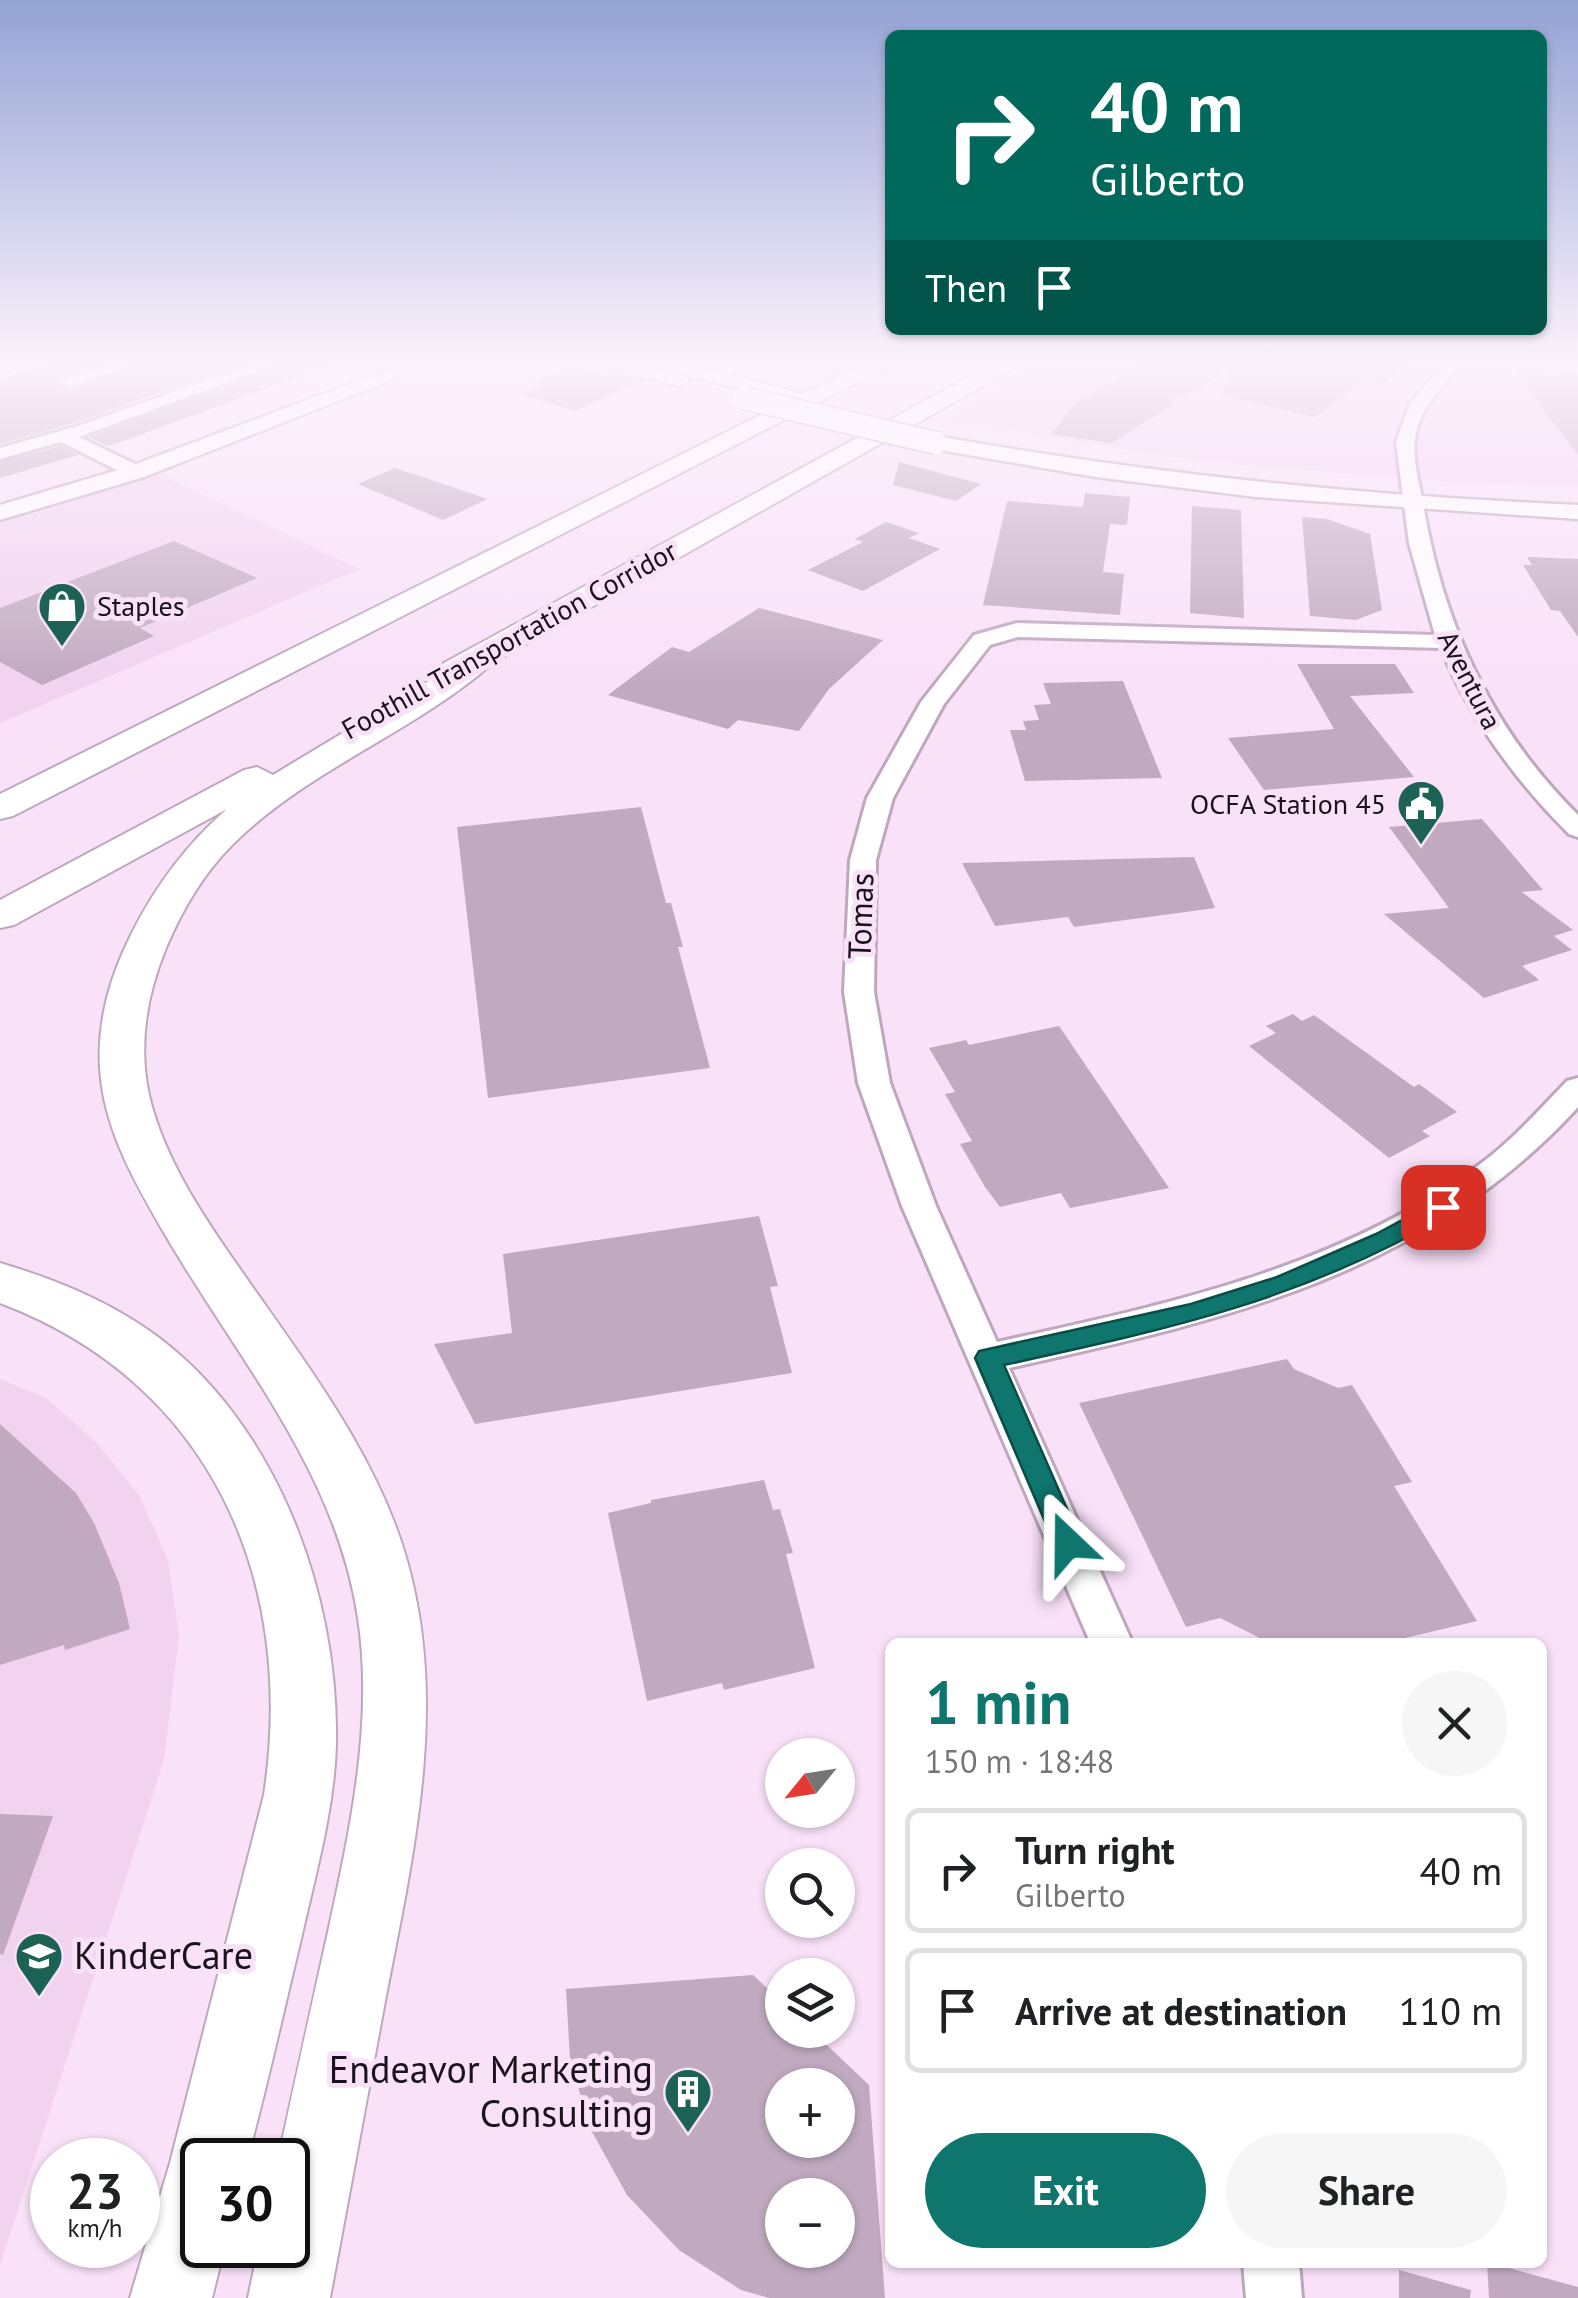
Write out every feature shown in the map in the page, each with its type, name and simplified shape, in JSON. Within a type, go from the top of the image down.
[{"type":"highway","points":[[0,808],[676,468]]},
{"type":"highway","name":"Foothill Transportation Corridor","points":[[0,916],[821,468]]},
{"type":"highway","points":[[289,2298],[363,1932],[396,1742],[394,1653],[380,1567],[350,1494],[318,1431],[156,1178],[126,1094],[121,1052],[136,972],[157,921],[208,848],[261,802],[456,682],[483,655]]},
{"type":"highway","points":[[0,794],[251,675],[284,667]]},
{"type":"highway","points":[[0,1282],[70,1306],[134,1347],[190,1398],[232,1456],[260,1510],[285,1582],[299,1656],[303,1745],[284,1864],[214,2138]]},
{"type":"highway","points":[[171,2298],[180,2264]]},
{"type":"main road","points":[[0,497],[122,468]]},
{"type":"main road","points":[[0,513],[124,468]]},
{"type":"main road","points":[[1165,468],[1412,499],[1578,512]]},
{"type":"main road","points":[[1412,499],[1578,499]]},
{"type":"street","name":"Aventura","points":[[1409,468],[1423,568],[1446,642],[1497,736],[1542,794],[1578,829]]},
{"type":"street","name":"Tomas","points":[[1108,1638],[919,1206],[874,1083],[859,992],[866,842],[880,798],[934,702],[982,640],[1018,630],[1446,642]]},
{"type":"street","points":[[988,1358],[1191,1314],[1322,1270],[1385,1241],[1494,1172],[1578,1088]]},
{"type":"street","points":[[1272,2268],[1274,2298]]},
{"type":"shaded area","points":[[1282,468],[1578,468],[1578,485],[1457,482]]},
{"type":"shaded area","points":[[159,474],[360,569],[0,723],[0,524]]},
{"type":"shaded area","points":[[0,1379],[46,1398],[94,1440],[139,1495],[168,1560],[179,1635],[164,1760],[41,2138],[30,2138],[30,2173],[0,2265]]},
{"type":"building","points":[[0,468],[33,468],[0,478]]},
{"type":"building","points":[[396,468],[488,499],[443,520],[358,484]]},
{"type":"building","points":[[897,468],[922,468],[981,484],[956,501],[893,485]]},
{"type":"building","points":[[1085,493],[1130,497],[1127,525],[1110,524],[1103,572],[1124,574],[1120,615],[983,605],[1007,501],[1083,507]]},
{"type":"building","points":[[1192,506],[1241,510],[1244,618],[1190,613]]},
{"type":"building","points":[[1302,517],[1327,519],[1370,534],[1382,610],[1356,620],[1310,616]]},
{"type":"building","points":[[886,522],[919,533],[909,538],[940,549],[863,591],[808,570],[863,542],[855,539]]},
{"type":"building","points":[[174,541],[257,578],[140,628],[154,636],[42,685],[0,662],[0,608]]},
{"type":"building","points":[[1527,557],[1578,559],[1578,637],[1560,611],[1551,610],[1523,565],[1532,565]]},
{"type":"building","points":[[759,608],[883,640],[829,689],[799,731],[738,720],[728,729],[608,695],[672,647],[689,652]]},
{"type":"building","points":[[1297,664],[1395,664],[1414,693],[1350,696],[1414,777],[1264,790],[1228,738],[1334,729]]},
{"type":"building","points":[[1123,681],[1162,778],[1025,781],[1010,730],[1026,730],[1023,721],[1039,720],[1034,705],[1051,704],[1043,683]]},
{"type":"building","points":[[641,807],[666,903],[671,903],[683,947],[678,947],[710,1068],[488,1098],[457,827]]},
{"type":"building","points":[[1482,819],[1543,890],[1522,892],[1573,930],[1554,936],[1572,950],[1522,966],[1539,980],[1484,998],[1384,914],[1449,908],[1389,827]]},
{"type":"building","points":[[1194,857],[1215,908],[1074,927],[1068,917],[995,926],[962,863]]},
{"type":"building","points":[[1293,1014],[1302,1021],[1314,1015],[1414,1087],[1419,1084],[1457,1112],[1422,1131],[1430,1136],[1389,1158],[1249,1046],[1276,1033],[1266,1026]]},
{"type":"building","points":[[1059,1026],[1169,1188],[1070,1208],[1061,1193],[1000,1207],[985,1187],[960,1144],[972,1141],[945,1094],[955,1092],[929,1048],[966,1040],[969,1045]]},
{"type":"building","points":[[759,1216],[778,1286],[770,1287],[792,1373],[475,1424],[434,1344],[512,1333],[503,1254]]},
{"type":"building","points":[[1287,1359],[1294,1369],[1338,1388],[1352,1385],[1412,1482],[1394,1486],[1477,1621],[1405,1638],[1258,1638],[1220,1618],[1186,1627],[1079,1403]]},
{"type":"building","points":[[0,1424],[76,1493],[94,1523],[119,1583],[130,1629],[0,1665]]},
{"type":"building","points":[[764,1480],[773,1510],[780,1509],[793,1553],[786,1554],[815,1668],[724,1690],[722,1683],[647,1701],[608,1513],[651,1500]]},
{"type":"building","points":[[0,1814],[53,1816],[3,1955],[0,1954]]},
{"type":"building","name":"Endeavor Marketing Consulting","points":[[753,1975],[765,1986],[765,2048],[830,2048],[851,2068],[765,2068],[765,2158],[855,2158],[855,2072],[869,2085],[885,2298],[769,2298],[741,2290],[679,2250],[627,2195],[591,2130],[570,2060],[566,1989]]},
{"type":"building","points":[[1487,2268],[1509,2268],[1578,2287],[1578,2298],[1489,2298]]},
{"type":"building","points":[[1399,2270],[1471,2290],[1470,2298],[1399,2298]]},
{"type":"place","name":"Staples","points":[[62,648]]},
{"type":"place","name":"OCFA Station 45","points":[[1421,846]]},
{"type":"place","name":"KinderCare","points":[[39,1998]]},
{"type":"place","name":"Endeavor Marketing Consulting","points":[[688,2134]]},
{"type":"route","points":[[1068,1543],[988,1358],[1191,1314],[1286,1284],[1385,1241],[1443,1207]]}]
